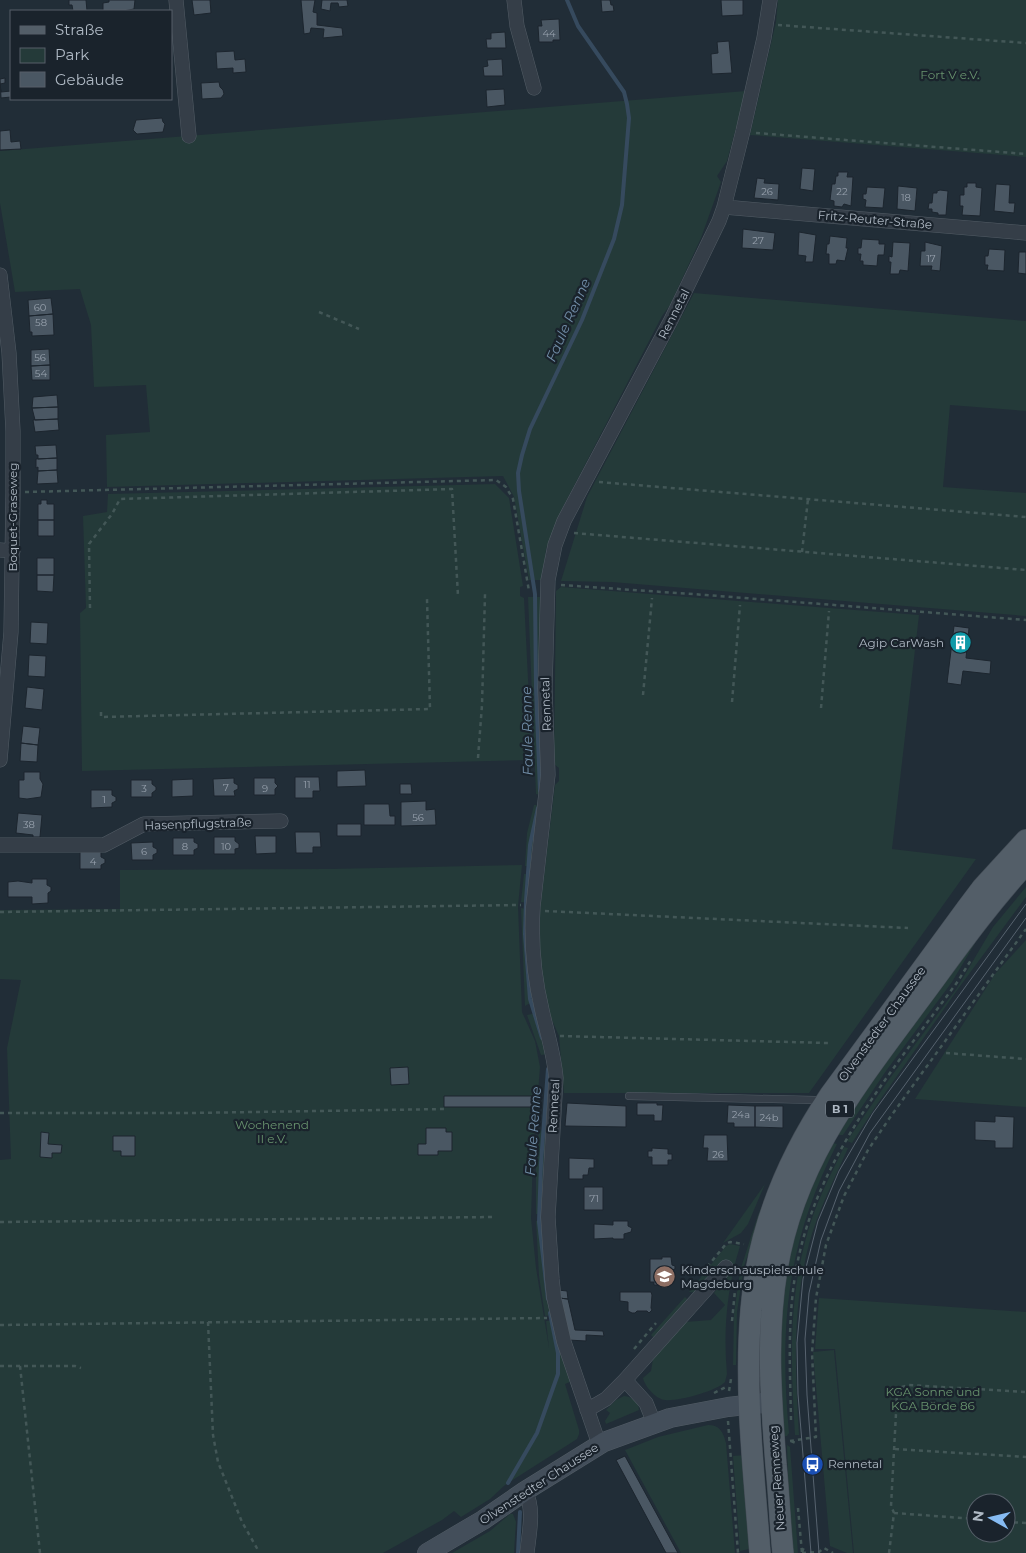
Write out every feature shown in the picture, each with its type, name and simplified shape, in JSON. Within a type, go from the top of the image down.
[{"type":"main road","name":"Olvenstedter Chaussee","points":[[750,1404],[748,1369],[751,1310],[761,1247],[771,1211],[790,1164],[822,1106],[982,888],[1026,840]]},
{"type":"main road","name":"Olvenstedter Chaussee","points":[[772,1403],[771,1315],[777,1267],[789,1217],[814,1154],[843,1106],[910,1012],[983,913],[1026,864]]},
{"type":"main road","name":"Neuer Renneweg","points":[[772,1403],[783,1553]]},
{"type":"main road","name":"Neuer Renneweg","points":[[750,1404],[760,1553]]},
{"type":"street","points":[[176,0],[189,136]]},
{"type":"street","points":[[514,0],[517,26],[534,88]]},
{"type":"street","name":"Rennetal","points":[[599,1444],[564,1342],[552,1279],[548,1217],[556,1078],[553,1055],[541,1009],[533,946],[533,907],[548,774],[545,688],[548,591],[552,557],[564,521],[671,320],[724,207],[764,38],[770,0]]},
{"type":"street","name":"Fritz-Reuter-Straße","points":[[724,207],[1026,233]]},
{"type":"street","name":"Boquet-Graseweg","points":[[0,275],[4,353],[12,431],[13,492],[6,551],[10,659],[0,760]]},
{"type":"street","name":"Hasenpflugstraße","points":[[0,846],[104,845],[144,824],[281,821]]},
{"type":"street","points":[[587,1410],[606,1399],[625,1380],[726,1267]]},
{"type":"street","points":[[625,1380],[646,1403],[654,1423]]},
{"type":"street","name":"Olvenstedter Chaussee","points":[[427,1553],[483,1520],[599,1444],[654,1423],[694,1412],[750,1404],[772,1403]]},
{"type":"street","points":[[525,1491],[529,1498],[531,1509],[528,1553]]},
{"type":"lane","points":[[629,1096],[815,1100],[822,1106]]},
{"type":"path","points":[[774,24],[1026,43]]},
{"type":"path","points":[[748,132],[1026,154]]},
{"type":"path","points":[[320,312],[359,329]]},
{"type":"path","points":[[13,492],[496,480],[506,487],[513,498],[529,591]]},
{"type":"path","points":[[600,482],[1026,516]]},
{"type":"path","points":[[90,608],[89,544],[112,514],[120,499],[130,498],[452,488],[458,596]]},
{"type":"path","points":[[802,552],[808,500]]},
{"type":"path","points":[[568,532],[1026,570]]},
{"type":"path","points":[[548,591],[555,584],[706,594],[1026,620]]},
{"type":"path","points":[[478,758],[482,706],[485,594]]},
{"type":"path","points":[[643,695],[652,598]]},
{"type":"path","points":[[101,712],[101,717],[430,709],[427,599]]},
{"type":"path","points":[[732,702],[740,604]]},
{"type":"path","points":[[822,708],[829,611]]},
{"type":"path","points":[[0,912],[521,905]]},
{"type":"path","points":[[540,910],[908,928]]},
{"type":"path","points":[[791,1441],[816,1437],[812,1353],[816,1298],[826,1245],[851,1182],[868,1150],[891,1116],[1026,928]]},
{"type":"path","points":[[791,1423],[790,1337],[792,1298],[800,1252],[812,1211],[837,1156],[855,1124],[958,981],[973,956]]},
{"type":"path","points":[[559,1036],[828,1043]]},
{"type":"path","points":[[946,1053],[1026,1058]]},
{"type":"path","points":[[0,1113],[445,1109]]},
{"type":"path","points":[[0,1222],[496,1217]]},
{"type":"path","points":[[0,1325],[546,1318]]},
{"type":"path","points":[[208,1322],[213,1435],[218,1462],[242,1522],[258,1550]]},
{"type":"path","points":[[0,1366],[75,1366],[81,1368]]},
{"type":"path","points":[[20,1366],[40,1553]]},
{"type":"path","points":[[889,1553],[894,1513],[891,1506],[897,1395],[902,1387],[909,1385],[1026,1392]]},
{"type":"path","points":[[728,1419],[738,1553]]},
{"type":"path","points":[[791,1432],[791,1441]]},
{"type":"path","points":[[791,1441],[798,1444]]},
{"type":"path","points":[[894,1449],[1026,1457]]},
{"type":"path","points":[[894,1513],[966,1518]]},
{"type":"path","points":[[805,1544],[802,1553],[819,1552],[824,1548],[833,1553]]},
{"type":"green space","name":"Fort V e.V.","points":[[778,0],[1026,0],[1026,157],[750,135],[776,22]]},
{"type":"green space","points":[[746,91],[727,161],[717,176],[721,182],[701,238],[670,305],[662,316],[562,509],[546,549],[543,580],[529,580],[514,497],[503,476],[107,487],[106,435],[150,432],[146,385],[94,387],[91,325],[80,289],[15,292],[0,203],[0,151]]},
{"type":"green space","points":[[694,293],[1026,321],[1026,411],[950,405],[943,487],[1026,493],[1026,616],[612,582],[561,581],[587,497]]},
{"type":"green space","points":[[495,484],[509,498],[523,586],[520,587],[520,596],[524,598],[532,760],[82,771],[80,613],[86,608],[83,516],[107,512],[108,494]]},
{"type":"green space","points":[[561,587],[919,615],[892,849],[976,859],[809,1093],[564,1093],[559,1036],[548,1011],[539,952],[540,910],[555,785],[559,781],[559,768],[554,764],[556,591]]},
{"type":"green space","points":[[528,597],[543,597],[543,796],[536,794]]},
{"type":"green space","points":[[534,805],[540,805],[533,867],[525,866],[527,833]]},
{"type":"green space","name":"Wochenend II e.V.","points":[[522,865],[518,906],[522,1012],[535,1041],[540,1067],[533,1155],[531,1218],[536,1268],[549,1348],[546,1321],[556,1320],[570,1382],[565,1384],[579,1430],[577,1439],[505,1485],[490,1499],[461,1517],[454,1511],[442,1520],[383,1553],[0,1553],[0,1160],[11,1159],[7,1048],[21,980],[0,979],[0,910],[120,909],[120,870],[330,869]]},
{"type":"green space","points":[[524,874],[531,874],[529,903],[521,902]]},
{"type":"green space","points":[[1026,887],[1026,897],[958,989],[852,1143],[847,1141],[890,1078],[957,988],[993,927]]},
{"type":"green space","points":[[521,908],[530,910],[535,1000],[525,1006]]},
{"type":"green space","points":[[984,928],[952,982],[886,1071],[843,1135],[836,1133],[836,1128]]},
{"type":"green space","points":[[1026,940],[1026,1107],[915,1099],[995,974]]},
{"type":"green space","points":[[537,1013],[549,1054],[541,1055],[527,1015]]},
{"type":"green space","points":[[539,1130],[547,1132],[542,1214],[536,1214],[536,1155]]},
{"type":"green space","points":[[833,1143],[837,1144],[820,1180],[807,1215],[790,1285],[785,1356],[789,1433],[787,1436],[781,1437],[777,1323],[801,1201]]},
{"type":"green space","points":[[844,1147],[848,1148],[817,1220],[804,1268],[797,1316],[796,1387],[799,1435],[795,1435],[792,1338],[793,1314],[800,1266],[812,1217]]},
{"type":"green space","points":[[765,1184],[748,1224],[741,1233],[723,1243]]},
{"type":"green space","points":[[771,1189],[744,1266],[737,1312],[736,1365],[733,1365],[734,1314],[740,1271],[758,1215]]},
{"type":"green space","points":[[536,1221],[542,1221],[554,1315],[545,1316],[539,1276]]},
{"type":"green space","points":[[730,1244],[740,1246],[732,1277],[727,1309],[727,1374],[725,1382],[714,1389],[696,1395],[670,1400],[662,1399],[651,1392],[643,1378],[651,1371],[653,1359],[685,1322],[711,1320],[725,1305],[714,1293],[731,1269],[697,1293],[689,1292],[726,1246]]},
{"type":"green space","points":[[685,1297],[689,1301],[655,1339],[651,1335]]},
{"type":"green space","name":"KGA Sonne und KGA Börde 86","points":[[819,1298],[1026,1312],[1026,1553],[854,1553],[835,1349],[815,1349]]},
{"type":"green space","points":[[834,1350],[853,1553],[847,1553],[830,1546],[813,1352]]},
{"type":"green space","points":[[624,1396],[635,1400],[639,1410],[606,1424],[605,1421],[610,1413],[606,1410],[616,1400]]},
{"type":"green space","points":[[708,1425],[715,1426],[720,1430],[726,1443],[735,1553],[681,1553],[625,1450],[658,1437]]},
{"type":"green space","points":[[787,1445],[790,1447],[798,1553],[790,1553]]},
{"type":"green space","points":[[746,1455],[753,1543],[749,1549],[740,1551],[733,1456]]},
{"type":"green space","points":[[510,1514],[513,1514],[516,1522],[514,1553],[452,1553],[490,1531]]},
{"type":"building","points":[[69,0],[86,0],[87,10],[73,10],[72,5],[69,5]]},
{"type":"building","points":[[109,0],[135,0],[134,9],[103,10],[103,3],[109,2]]},
{"type":"building","points":[[192,0],[210,0],[211,13],[194,15]]},
{"type":"building","points":[[301,0],[315,0],[313,12],[317,13],[317,25],[342,28],[343,36],[323,38],[324,29],[311,28],[310,33],[304,34]]},
{"type":"building","points":[[322,0],[347,0],[348,6],[339,7],[338,3],[331,3],[330,11],[321,9]]},
{"type":"building","points":[[601,0],[610,0],[614,11],[602,12]]},
{"type":"building","points":[[721,0],[743,0],[743,15],[722,16]]},
{"type":"building","points":[[559,19],[560,40],[539,42],[538,26],[542,26],[541,20]]},
{"type":"building","points":[[505,32],[506,48],[487,48],[486,39],[491,39],[491,33]]},
{"type":"building","points":[[729,41],[732,73],[712,74],[711,54],[718,53],[717,42]]},
{"type":"building","points":[[234,51],[235,60],[245,59],[246,72],[233,73],[233,68],[217,69],[216,52]]},
{"type":"building","points":[[502,59],[503,76],[484,76],[483,67],[488,66],[487,60]]},
{"type":"building","points":[[5,78],[5,83],[0,84],[0,79]]},
{"type":"building","points":[[219,82],[224,94],[221,98],[202,99],[201,83]]},
{"type":"building","points":[[0,88],[1,92],[10,91],[10,97],[1,98]]},
{"type":"building","points":[[504,89],[505,105],[487,107],[486,90]]},
{"type":"building","points":[[162,118],[165,124],[163,132],[137,134],[133,130],[136,120]]},
{"type":"building","points":[[10,130],[11,142],[20,141],[21,149],[0,150],[0,131]]},
{"type":"building","points":[[802,168],[815,169],[813,191],[800,189]]},
{"type":"building","points":[[838,172],[848,172],[847,177],[853,177],[851,206],[844,204],[842,207],[834,206],[834,201],[830,200],[832,184],[835,184]]},
{"type":"building","points":[[757,178],[765,179],[764,183],[779,184],[778,200],[754,198]]},
{"type":"building","points":[[967,183],[976,183],[976,187],[982,188],[980,216],[962,215],[963,206],[960,206],[960,195],[964,195],[964,187],[967,187]]},
{"type":"building","points":[[996,184],[1010,185],[1009,203],[1015,203],[1014,213],[994,211]]},
{"type":"building","points":[[898,186],[917,188],[915,211],[897,209]]},
{"type":"building","points":[[867,187],[885,188],[883,208],[865,207],[866,200],[863,199],[863,194],[866,194]]},
{"type":"building","points":[[940,190],[948,191],[946,215],[938,215],[938,213],[932,212],[932,209],[928,209],[929,203],[932,203],[933,193],[937,193]]},
{"type":"building","points":[[743,229],[775,233],[773,250],[742,248]]},
{"type":"building","points":[[799,232],[816,235],[813,262],[805,262],[806,256],[798,255]]},
{"type":"building","points":[[830,236],[847,238],[846,248],[848,248],[845,261],[837,260],[836,264],[829,264],[829,254],[826,254]]},
{"type":"building","points":[[862,239],[879,240],[879,244],[885,244],[884,255],[878,255],[877,266],[863,265],[863,261],[860,261],[861,254],[858,254],[858,248],[861,248]]},
{"type":"building","points":[[893,242],[910,243],[908,271],[900,270],[899,274],[890,274],[891,262],[889,262],[889,256],[892,257]]},
{"type":"building","points":[[925,242],[942,246],[940,271],[931,270],[932,266],[920,266],[921,251],[925,251]]},
{"type":"building","points":[[989,249],[1005,250],[1004,271],[987,270],[988,265],[985,265],[985,256],[988,256]]},
{"type":"building","points":[[1019,252],[1026,252],[1026,274],[1018,273]]},
{"type":"building","points":[[51,298],[53,314],[29,316],[28,300]]},
{"type":"building","points":[[53,314],[54,335],[32,336],[29,316]]},
{"type":"building","points":[[49,349],[50,365],[31,366],[31,350]]},
{"type":"building","points":[[50,365],[50,380],[32,380],[31,366]]},
{"type":"building","points":[[57,395],[58,407],[32,408],[33,397]]},
{"type":"building","points":[[58,407],[58,419],[35,420],[32,408]]},
{"type":"building","points":[[58,419],[59,430],[35,432],[33,420]]},
{"type":"building","points":[[56,445],[57,458],[38,459],[35,446]]},
{"type":"building","points":[[57,458],[57,470],[38,471],[38,467],[36,468],[36,459]]},
{"type":"building","points":[[57,470],[58,483],[37,484],[38,471]]},
{"type":"building","points":[[41,500],[47,500],[47,504],[54,504],[54,520],[38,520],[38,504],[41,504]]},
{"type":"building","points":[[38,520],[54,520],[54,536],[38,536]]},
{"type":"building","points":[[37,558],[54,558],[54,575],[37,575]]},
{"type":"building","points":[[37,575],[54,575],[53,592],[37,591]]},
{"type":"building","points":[[31,622],[48,623],[47,644],[30,643]]},
{"type":"building","name":"Agip CarWash","points":[[954,626],[969,628],[966,658],[991,661],[990,674],[963,671],[961,685],[947,683]]},
{"type":"building","points":[[29,655],[46,656],[45,677],[28,676]]},
{"type":"building","points":[[27,687],[44,689],[42,710],[25,708]]},
{"type":"building","points":[[23,726],[40,728],[38,745],[21,743]]},
{"type":"building","points":[[21,743],[38,745],[37,762],[20,761]]},
{"type":"building","points":[[365,770],[366,786],[337,787],[337,771]]},
{"type":"building","points":[[24,772],[40,772],[40,779],[43,784],[41,797],[19,798],[19,780],[24,780]]},
{"type":"building","points":[[295,777],[319,777],[320,791],[313,791],[313,798],[295,798]]},
{"type":"building","points":[[234,778],[234,783],[238,785],[238,789],[234,791],[235,796],[214,796],[213,779]]},
{"type":"building","points":[[254,778],[275,778],[275,783],[278,786],[275,789],[275,795],[254,795]]},
{"type":"building","points":[[193,779],[193,796],[172,797],[172,780]]},
{"type":"building","points":[[131,780],[152,780],[156,790],[152,793],[152,797],[131,797]]},
{"type":"building","points":[[400,784],[411,784],[412,794],[400,794]]},
{"type":"building","points":[[91,790],[112,790],[112,795],[116,797],[116,801],[112,803],[112,807],[91,808]]},
{"type":"building","points":[[426,801],[426,810],[435,809],[436,825],[401,826],[401,802]]},
{"type":"building","points":[[364,804],[389,804],[390,816],[395,816],[395,825],[364,825]]},
{"type":"building","points":[[18,813],[42,815],[40,837],[16,833]]},
{"type":"building","points":[[337,824],[361,824],[361,836],[337,836]]},
{"type":"building","points":[[295,832],[320,832],[321,847],[313,847],[313,853],[296,853]]},
{"type":"building","points":[[255,836],[276,836],[276,853],[256,854]]},
{"type":"building","points":[[214,837],[235,837],[239,848],[235,849],[235,854],[214,854]]},
{"type":"building","points":[[173,838],[194,838],[198,848],[194,850],[194,855],[173,855]]},
{"type":"building","points":[[153,842],[153,847],[157,849],[157,853],[153,855],[153,860],[132,860],[131,843]]},
{"type":"building","points":[[80,852],[101,852],[101,857],[105,859],[105,863],[101,865],[101,869],[80,869]]},
{"type":"building","points":[[32,879],[47,879],[47,885],[51,887],[51,891],[48,893],[48,903],[32,904],[32,897],[8,897],[8,882],[32,883]]},
{"type":"building","points":[[408,1067],[409,1084],[391,1085],[390,1068]]},
{"type":"building","points":[[444,1096],[540,1096],[540,1107],[444,1107]]},
{"type":"building","points":[[567,1103],[626,1106],[626,1127],[565,1126]]},
{"type":"building","points":[[637,1103],[657,1103],[657,1105],[663,1105],[662,1121],[654,1121],[654,1115],[637,1115]]},
{"type":"building","points":[[728,1105],[755,1106],[755,1127],[734,1127],[734,1123],[727,1123]]},
{"type":"building","points":[[755,1106],[783,1106],[783,1128],[755,1127]]},
{"type":"building","points":[[995,1116],[1014,1117],[1013,1148],[995,1148],[995,1141],[975,1140],[975,1121],[995,1122]]},
{"type":"building","points":[[426,1128],[446,1128],[446,1132],[452,1132],[452,1151],[438,1151],[438,1155],[418,1155],[418,1144],[426,1144]]},
{"type":"building","points":[[41,1132],[49,1133],[48,1144],[62,1145],[61,1153],[52,1153],[52,1158],[40,1157]]},
{"type":"building","points":[[704,1135],[727,1135],[728,1161],[707,1161],[708,1148],[703,1148]]},
{"type":"building","points":[[113,1136],[135,1136],[135,1156],[121,1156],[121,1151],[113,1151]]},
{"type":"building","points":[[652,1148],[668,1149],[668,1154],[672,1154],[672,1160],[668,1160],[668,1165],[652,1165],[652,1157],[648,1157],[648,1151],[652,1151]]},
{"type":"building","points":[[569,1158],[594,1159],[594,1168],[589,1168],[588,1175],[583,1175],[583,1179],[569,1179]]},
{"type":"building","points":[[584,1187],[603,1187],[603,1210],[584,1210]]},
{"type":"building","points":[[613,1221],[628,1221],[628,1226],[632,1228],[631,1232],[624,1234],[624,1239],[594,1239],[594,1224],[613,1225]]},
{"type":"building","points":[[662,1257],[671,1257],[672,1265],[675,1266],[675,1269],[672,1270],[672,1282],[661,1282],[661,1285],[654,1285],[654,1282],[650,1282],[650,1259],[662,1259]]},
{"type":"building","points":[[558,1290],[567,1291],[568,1299],[559,1298]]},
{"type":"building","points":[[620,1292],[651,1292],[652,1310],[649,1313],[647,1311],[632,1313],[628,1311],[628,1302],[620,1301]]},
{"type":"building","points":[[559,1298],[568,1299],[575,1330],[603,1331],[604,1336],[586,1335],[586,1341],[568,1340]]},
{"type":"building","points":[[625,1456],[678,1553],[666,1553],[616,1460]]},
{"type":"waterway","name":"Faule Renne","points":[[540,791],[535,594],[519,491],[518,473],[530,429],[582,320],[614,239],[622,205],[629,118],[624,92],[578,26],[567,0]]},
{"type":"waterway","name":"Faule Renne","points":[[538,808],[530,845],[525,934],[530,999],[542,1038]]},
{"type":"waterway","name":"Faule Renne","points":[[548,1069],[539,1222],[548,1299]]},
{"type":"waterway","name":"Faule Renne","points":[[508,1483],[537,1433],[558,1374],[558,1353],[550,1313]]},
{"type":"waterway","name":"Faule Renne","points":[[518,1553],[520,1512]]},
{"type":"tram line","points":[[811,1553],[798,1394],[797,1343],[803,1279],[818,1221],[839,1171],[873,1113],[1026,904]]},
{"type":"tram line","points":[[819,1553],[807,1395],[805,1339],[809,1293],[821,1240],[839,1191],[870,1133],[1026,918]]},
{"type":"place","name":"Agip CarWash","points":[[960,643]]},
{"type":"place","name":"Kinderschauspielschule Magdeburg","points":[[665,1277]]},
{"type":"place","name":"Rennetal","points":[[812,1464]]}]
